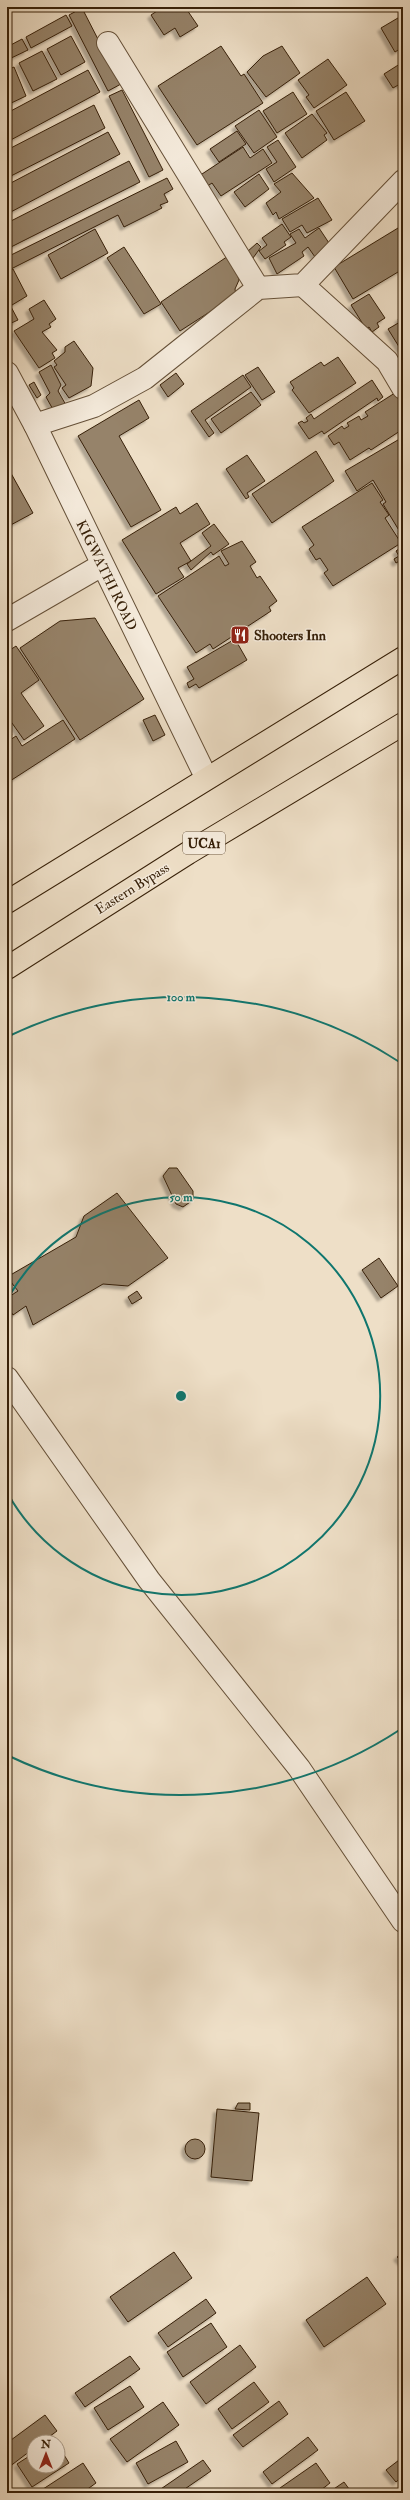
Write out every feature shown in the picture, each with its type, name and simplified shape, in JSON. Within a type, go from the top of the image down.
[{"type":"main road","points":[[7,902],[206,777],[403,658]]},
{"type":"main road","name":"Eastern Bypass","points":[[7,968],[188,853],[403,724]]},
{"type":"street","points":[[108,43],[258,288]]},
{"type":"street","points":[[35,425],[94,406],[145,378],[258,288],[303,285],[403,180]]},
{"type":"street","points":[[303,285],[387,361],[403,388]]},
{"type":"street","name":"KIGWATHI ROAD","points":[[7,373],[35,425],[206,777]]},
{"type":"street","points":[[7,620],[102,565]]},
{"type":"street","points":[[7,1378],[149,1580],[299,1768],[403,1920]]},
{"type":"building","points":[[163,7],[185,7],[198,26],[180,37],[175,28],[164,35],[151,15]]},
{"type":"building","points":[[82,8],[121,84],[108,91],[69,15]]},
{"type":"building","points":[[66,15],[72,26],[31,48],[26,37]]},
{"type":"building","points":[[403,15],[403,47],[395,52],[381,28]]},
{"type":"building","points":[[71,36],[85,62],[61,75],[47,49]]},
{"type":"building","points":[[22,39],[28,50],[7,60],[7,47]]},
{"type":"building","points":[[221,46],[241,76],[244,74],[263,103],[197,145],[158,86]]},
{"type":"building","points":[[282,46],[300,73],[266,97],[247,72],[263,56]]},
{"type":"building","points":[[42,51],[57,79],[33,91],[19,63]]},
{"type":"building","points":[[328,59],[347,85],[314,108],[306,97],[309,95],[298,80]]},
{"type":"building","points":[[403,62],[403,86],[400,84],[393,88],[384,74]]},
{"type":"building","points":[[14,67],[26,96],[7,105],[7,70]]},
{"type":"building","points":[[88,70],[100,92],[7,142],[7,113]]},
{"type":"building","points":[[122,90],[163,170],[149,177],[109,96]]},
{"type":"building","points":[[293,92],[307,114],[277,133],[263,111]]},
{"type":"building","points":[[346,92],[365,121],[334,140],[316,111]]},
{"type":"building","points":[[94,105],[105,128],[7,178],[7,150]]},
{"type":"building","points":[[259,110],[277,137],[254,153],[235,126]]},
{"type":"building","points":[[312,114],[327,133],[324,135],[327,140],[302,158],[285,133]]},
{"type":"building","points":[[237,131],[246,144],[219,162],[210,149]]},
{"type":"building","points":[[108,132],[120,154],[7,214],[7,185]]},
{"type":"building","points":[[278,140],[296,167],[274,182],[266,169],[277,162],[267,147]]},
{"type":"building","points":[[243,147],[250,158],[263,149],[272,163],[221,196],[212,183],[206,187],[199,176]]},
{"type":"building","points":[[129,161],[140,182],[7,249],[7,223]]},
{"type":"building","points":[[292,173],[314,198],[279,219],[276,212],[273,215],[266,203],[281,192],[274,184]]},
{"type":"building","points":[[259,174],[269,189],[245,207],[234,192]]},
{"type":"building","points":[[167,178],[173,189],[164,194],[168,202],[160,205],[162,208],[124,227],[118,215],[7,271],[7,257]]},
{"type":"building","points":[[318,198],[332,220],[307,233],[302,225],[290,232],[282,219]]},
{"type":"building","points":[[282,224],[291,237],[284,242],[286,245],[265,259],[259,251],[267,245],[262,238]]},
{"type":"building","points":[[403,225],[403,269],[353,299],[334,267]]},
{"type":"building","points":[[319,228],[331,246],[315,257],[308,247],[302,252],[304,256],[277,274],[269,258],[296,243],[290,234],[299,229],[305,238]]},
{"type":"building","points":[[95,229],[108,253],[61,279],[48,255]]},
{"type":"building","points":[[257,243],[261,247],[253,258],[247,252]]},
{"type":"building","points":[[124,247],[161,304],[144,314],[107,258]]},
{"type":"building","points":[[231,254],[239,280],[235,289],[236,295],[180,331],[161,302]]},
{"type":"building","points":[[13,269],[27,296],[12,305],[10,301],[7,302],[7,272]]},
{"type":"building","points":[[369,294],[385,318],[377,323],[379,327],[372,332],[369,327],[366,329],[351,305]]},
{"type":"building","points":[[44,300],[56,319],[49,324],[51,327],[42,332],[57,350],[52,353],[55,358],[39,368],[14,331],[34,319],[29,309]]},
{"type":"building","points":[[9,303],[18,320],[7,325],[7,304]]},
{"type":"building","points":[[403,316],[403,349],[401,350],[388,329],[400,322],[398,319]]},
{"type":"building","points":[[74,341],[93,368],[91,386],[69,398],[62,388],[66,385],[54,367],[57,365],[54,361],[65,352],[65,347]]},
{"type":"building","points":[[338,357],[356,383],[309,413],[292,390],[294,388],[290,382],[321,362],[324,366]]},
{"type":"building","points":[[51,365],[61,385],[58,391],[66,405],[55,413],[46,397],[50,393],[39,372]]},
{"type":"building","points":[[258,367],[275,392],[262,400],[245,375]]},
{"type":"building","points":[[176,373],[184,384],[168,397],[160,385]]},
{"type":"building","points":[[243,375],[251,387],[205,420],[214,433],[209,437],[191,411]]},
{"type":"building","points":[[372,380],[383,397],[378,401],[377,398],[324,434],[322,431],[309,439],[298,423],[308,421],[306,418],[311,414],[314,419]]},
{"type":"building","points":[[34,382],[41,395],[37,398],[29,385]]},
{"type":"building","points":[[398,391],[403,399],[403,429],[371,450],[369,448],[350,460],[339,442],[334,445],[328,436],[342,426],[344,429],[349,426],[347,423],[359,416],[361,420],[368,416],[365,412]]},
{"type":"building","points":[[251,392],[261,405],[221,433],[211,419]]},
{"type":"building","points":[[139,400],[149,418],[119,436],[161,510],[131,527],[78,436]]},
{"type":"building","points":[[403,437],[403,542],[398,533],[400,532],[383,504],[386,502],[373,480],[357,491],[345,471]]},
{"type":"building","points":[[316,451],[334,481],[272,523],[252,494]]},
{"type":"building","points":[[247,455],[265,481],[247,493],[249,497],[246,499],[226,469]]},
{"type":"building","points":[[7,466],[33,513],[7,527]]},
{"type":"building","points":[[372,483],[383,500],[380,502],[389,515],[385,518],[401,543],[333,586],[324,573],[328,570],[320,558],[316,560],[309,549],[314,545],[302,527]]},
{"type":"building","points":[[197,503],[210,524],[180,543],[191,561],[178,568],[184,577],[156,594],[122,540],[176,507],[180,514]]},
{"type":"building","points":[[214,524],[229,544],[213,555],[211,552],[191,570],[187,564],[211,546],[202,533]]},
{"type":"building","points":[[242,541],[256,562],[250,566],[257,578],[260,576],[277,601],[269,607],[271,611],[213,649],[210,644],[196,653],[158,596],[219,556],[225,566],[229,564],[221,551]]},
{"type":"building","points":[[403,546],[403,559],[396,563],[394,559],[399,556],[396,551]]},
{"type":"building","points":[[95,618],[144,699],[80,740],[20,648],[60,621]]},
{"type":"building","points":[[235,639],[247,660],[199,688],[196,684],[189,688],[187,683],[194,679],[187,667]]},
{"type":"building","points":[[16,646],[39,680],[21,693],[44,726],[24,740],[7,716],[7,652]]},
{"type":"building","points":[[155,715],[165,735],[153,741],[143,720]]},
{"type":"building","points":[[63,720],[75,739],[7,783],[7,742],[16,736],[22,746]]},
{"type":"building","points":[[7,728],[12,735],[7,738]]},
{"type":"building","points":[[169,1168],[177,1168],[193,1191],[193,1200],[183,1207],[176,1204],[163,1176]]},
{"type":"building","points":[[117,1193],[168,1258],[128,1286],[103,1284],[33,1325],[26,1306],[13,1315],[7,1305],[7,1298],[18,1291],[7,1277],[76,1237],[84,1216]]},
{"type":"building","points":[[379,1258],[398,1286],[381,1298],[362,1270]]},
{"type":"building","points":[[137,1291],[142,1298],[132,1304],[128,1297]]},
{"type":"building","points":[[7,1493],[12,1500],[7,1504]]},
{"type":"building","points":[[238,2103],[250,2103],[250,2110],[235,2109]]},
{"type":"building","points":[[217,2109],[259,2113],[252,2181],[211,2177]]},
{"type":"building","points":[[195,2139],[202,2142],[205,2149],[202,2156],[195,2159],[188,2156],[185,2149],[188,2142]]},
{"type":"building","points":[[174,2252],[192,2278],[128,2322],[110,2297]]},
{"type":"building","points":[[403,2252],[403,2263],[397,2257]]},
{"type":"building","points":[[367,2277],[386,2304],[324,2347],[306,2320]]},
{"type":"building","points":[[206,2299],[216,2313],[168,2347],[158,2333]]},
{"type":"building","points":[[211,2323],[227,2347],[183,2377],[167,2352]]},
{"type":"building","points":[[240,2345],[256,2367],[206,2404],[190,2382]]},
{"type":"building","points":[[130,2356],[140,2369],[85,2407],[75,2393]]},
{"type":"building","points":[[254,2382],[269,2402],[232,2429],[218,2409]]},
{"type":"building","points":[[130,2386],[144,2407],[108,2430],[94,2408]]},
{"type":"building","points":[[279,2401],[288,2414],[243,2447],[233,2435]]},
{"type":"building","points":[[163,2402],[179,2425],[127,2462],[110,2439]]},
{"type":"building","points":[[45,2415],[57,2431],[53,2434],[26,2434],[26,2454],[9,2467],[7,2443]]},
{"type":"building","points":[[308,2437],[318,2450],[272,2484],[263,2472]]},
{"type":"building","points":[[176,2441],[188,2462],[148,2484],[136,2463]]},
{"type":"building","points":[[403,2457],[403,2476],[396,2482],[386,2470]]},
{"type":"building","points":[[26,2458],[26,2474],[52,2474],[32,2487],[17,2464]]},
{"type":"building","points":[[66,2458],[69,2463],[66,2465]]},
{"type":"building","points":[[203,2460],[211,2471],[179,2493],[155,2493]]},
{"type":"building","points":[[83,2463],[96,2483],[82,2493],[37,2493]]},
{"type":"building","points":[[316,2463],[330,2483],[317,2493],[284,2493],[280,2488]]},
{"type":"building","points":[[344,2482],[352,2493],[328,2493]]},
{"type":"place","name":"Shooters Inn","points":[[240,635]]}]
